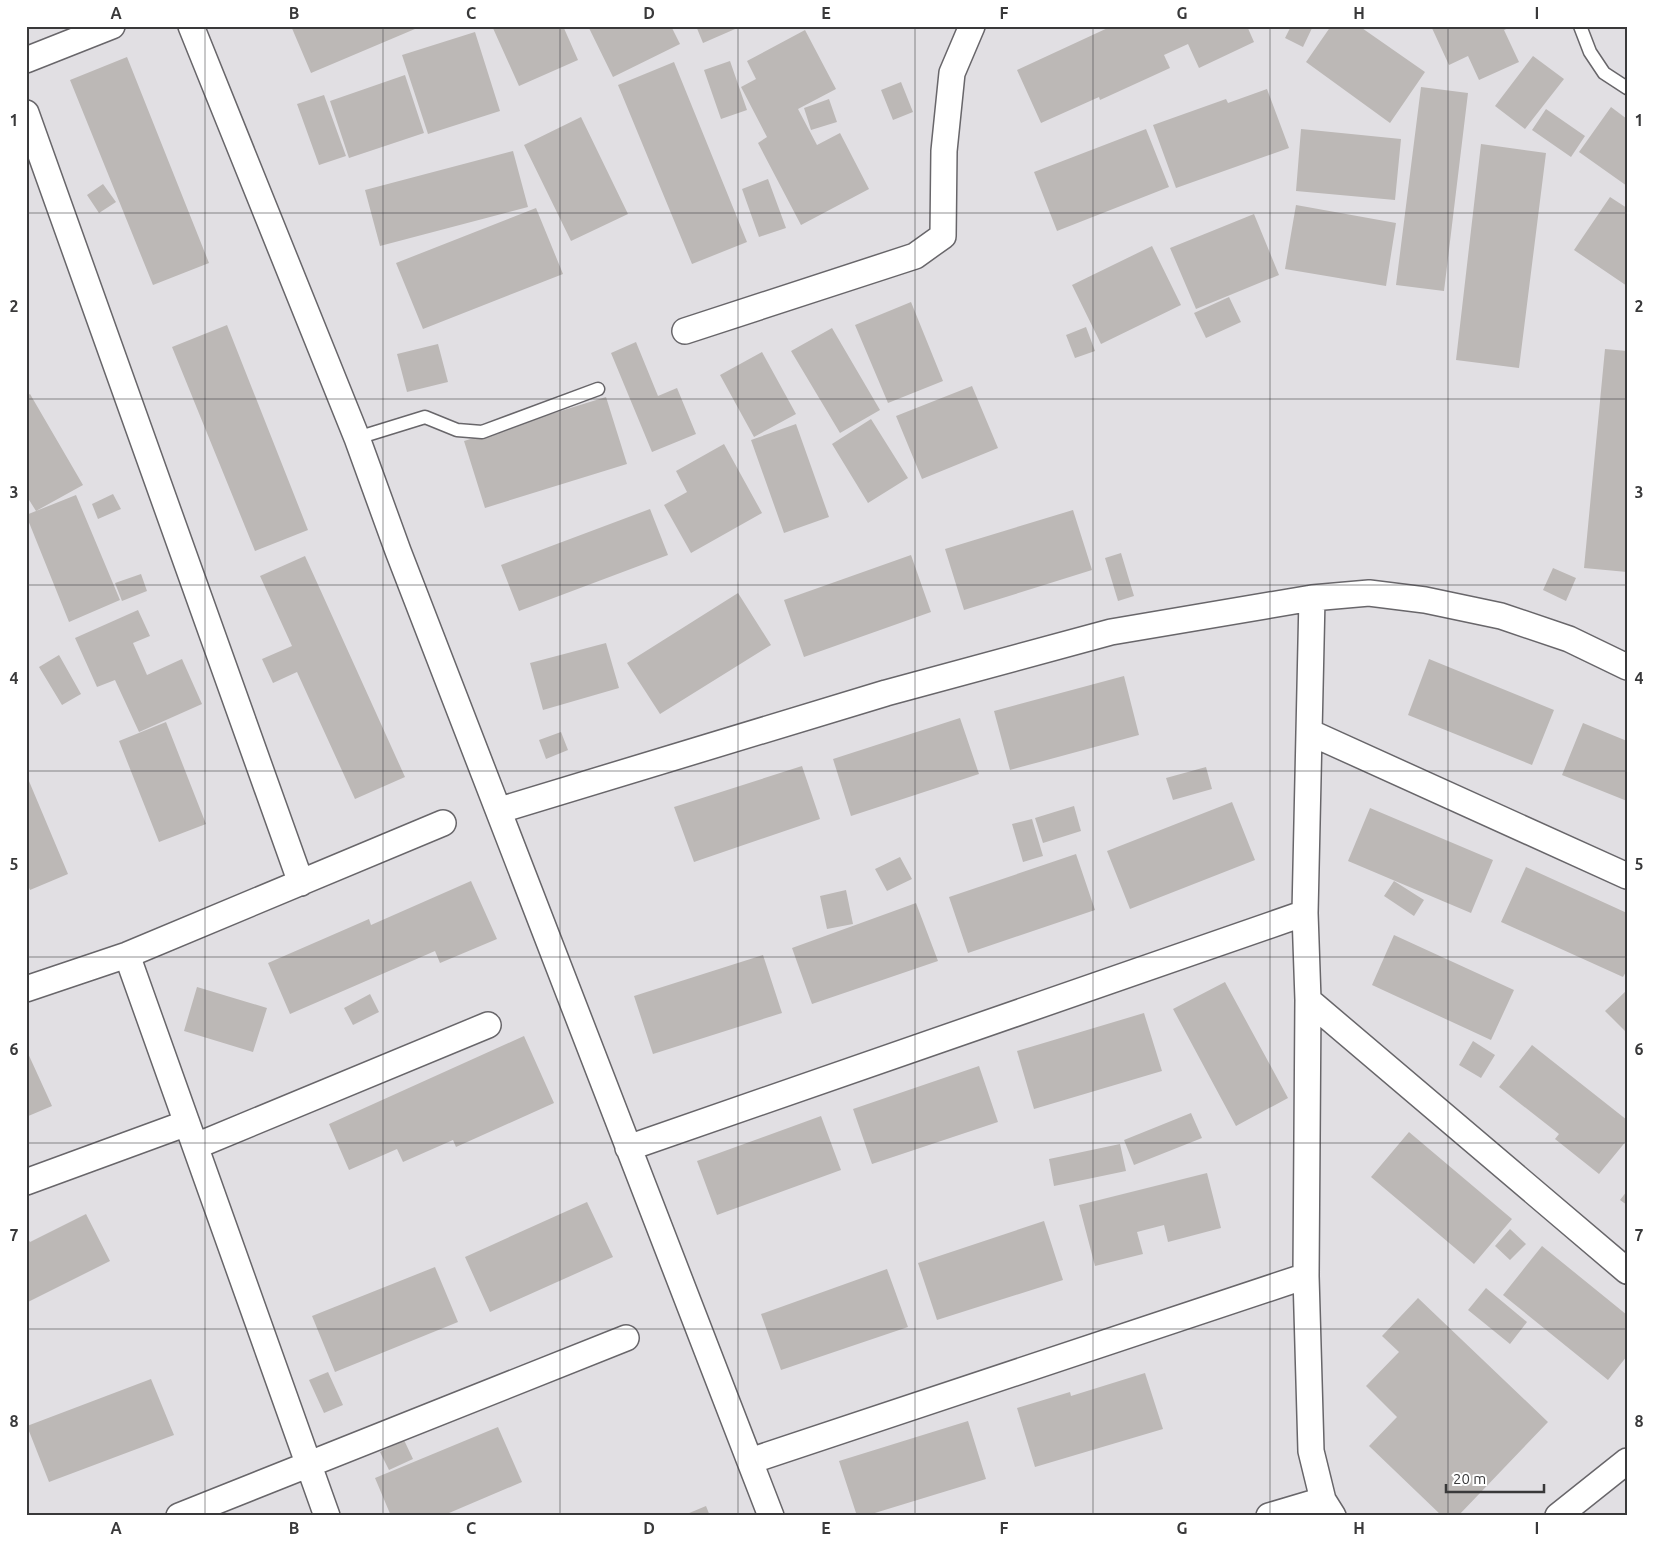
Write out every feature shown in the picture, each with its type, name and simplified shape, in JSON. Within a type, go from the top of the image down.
[{"type":"street","points":[[26,60],[112,26]]},
{"type":"street","points":[[191,26],[357,438],[398,551],[500,810],[628,1148],[771,1516]]},
{"type":"street","points":[[685,331],[914,256],[943,236],[944,152],[952,73],[972,26]]},
{"type":"street","points":[[26,114],[301,883]]},
{"type":"street","points":[[500,810],[877,696],[1111,632],[1312,598],[1369,593],[1425,600],[1482,612],[1570,639],[1627,667]]},
{"type":"street","points":[[1269,1516],[1328,1508],[1311,1451],[1306,1276],[1308,1000],[1305,913],[1312,598]]},
{"type":"street","points":[[1310,732],[1627,876]]},
{"type":"street","points":[[26,989],[127,955],[443,823]]},
{"type":"street","points":[[628,1148],[1305,913]]},
{"type":"street","points":[[127,955],[327,1516]]},
{"type":"street","points":[[1308,1000],[1627,1272]]},
{"type":"street","points":[[196,1146],[488,1025]]},
{"type":"street","points":[[26,1182],[187,1123]]},
{"type":"street","points":[[750,1461],[1306,1276]]},
{"type":"street","points":[[178,1516],[626,1338]]},
{"type":"street","points":[[1558,1516],[1627,1461]]},
{"type":"lane","points":[[1580,26],[1590,52],[1604,73],[1627,88]]},
{"type":"lane","points":[[357,438],[425,417],[457,430],[482,432],[598,389]]},
{"type":"building","points":[[291,26],[422,26],[311,73]]},
{"type":"building","points":[[492,26],[563,26],[578,60],[519,86]]},
{"type":"building","points":[[588,26],[671,26],[680,44],[613,77]]},
{"type":"building","points":[[696,26],[742,26],[703,43]]},
{"type":"building","points":[[1112,26],[1247,26],[1254,42],[1199,68],[1188,44],[1164,55],[1170,68],[1100,100],[1099,97],[1041,123],[1017,70]]},
{"type":"building","points":[[1291,26],[1313,26],[1303,47],[1285,38]]},
{"type":"building","points":[[1331,26],[1359,26],[1425,72],[1390,123],[1306,62]]},
{"type":"building","points":[[1431,26],[1513,26],[1504,30],[1519,62],[1479,80],[1468,56],[1449,65]]},
{"type":"building","points":[[805,30],[836,89],[798,109],[817,145],[840,133],[869,189],[801,225],[758,143],[767,137],[741,87],[756,79],[747,61]]},
{"type":"building","points":[[475,32],[500,111],[428,134],[402,55]]},
{"type":"building","points":[[1533,56],[1564,79],[1525,129],[1495,106]]},
{"type":"building","points":[[127,57],[209,263],[153,285],[70,80]]},
{"type":"building","points":[[730,61],[747,110],[721,119],[704,70]]},
{"type":"building","points":[[674,62],[747,242],[692,264],[618,85]]},
{"type":"building","points":[[405,75],[424,133],[349,158],[330,101]]},
{"type":"building","points":[[901,82],[913,112],[893,120],[881,90]]},
{"type":"building","points":[[1421,87],[1468,93],[1444,291],[1396,285]]},
{"type":"building","points":[[1267,89],[1289,148],[1176,188],[1153,125],[1226,99],[1228,103]]},
{"type":"building","points":[[324,95],[346,156],[319,165],[297,104]]},
{"type":"building","points":[[829,99],[837,122],[811,130],[804,108]]},
{"type":"building","points":[[1611,107],[1627,119],[1627,186],[1579,152]]},
{"type":"building","points":[[1546,109],[1585,136],[1571,157],[1532,130]]},
{"type":"building","points":[[581,117],[628,214],[571,241],[524,145]]},
{"type":"building","points":[[1146,129],[1169,187],[1057,231],[1034,172]]},
{"type":"building","points":[[1301,129],[1401,139],[1395,200],[1296,191]]},
{"type":"building","points":[[1481,144],[1546,153],[1519,368],[1456,360]]},
{"type":"building","points":[[513,151],[528,207],[380,246],[365,190]]},
{"type":"building","points":[[768,179],[786,228],[759,237],[742,189]]},
{"type":"building","points":[[103,184],[116,202],[99,213],[87,195]]},
{"type":"building","points":[[1610,197],[1627,208],[1627,286],[1574,250]]},
{"type":"building","points":[[1296,205],[1396,223],[1386,286],[1285,269]]},
{"type":"building","points":[[536,208],[563,274],[423,329],[396,263]]},
{"type":"building","points":[[1254,214],[1279,275],[1196,309],[1170,248]]},
{"type":"building","points":[[1152,246],[1181,305],[1101,344],[1072,285]]},
{"type":"building","points":[[1229,297],[1241,322],[1206,338],[1194,313]]},
{"type":"building","points":[[911,302],[943,381],[888,403],[855,325]]},
{"type":"building","points":[[227,325],[308,530],[255,551],[172,347]]},
{"type":"building","points":[[1086,327],[1095,351],[1075,358],[1066,335]]},
{"type":"building","points":[[832,328],[880,410],[840,433],[791,351]]},
{"type":"building","points":[[636,342],[658,396],[677,388],[696,434],[652,452],[611,353]]},
{"type":"building","points":[[438,344],[448,382],[407,392],[397,354]]},
{"type":"building","points":[[1605,349],[1627,351],[1627,572],[1584,568]]},
{"type":"building","points":[[762,352],[796,414],[754,437],[720,375]]},
{"type":"building","points":[[972,386],[998,448],[922,479],[896,416]]},
{"type":"building","points":[[30,394],[83,485],[36,511],[26,495],[26,396]]},
{"type":"building","points":[[606,397],[627,464],[485,508],[464,441]]},
{"type":"building","points":[[871,419],[908,478],[868,503],[832,444]]},
{"type":"building","points":[[796,424],[829,517],[784,533],[751,440]]},
{"type":"building","points":[[724,444],[762,513],[691,553],[664,505],[687,492],[676,471]]},
{"type":"building","points":[[113,494],[121,509],[98,519],[92,504]]},
{"type":"building","points":[[76,495],[120,600],[69,622],[26,515]]},
{"type":"building","points":[[650,509],[668,555],[519,611],[501,565]]},
{"type":"building","points":[[1073,510],[1092,570],[964,610],[945,549]]},
{"type":"building","points":[[1121,553],[1134,596],[1118,601],[1105,558]]},
{"type":"building","points":[[911,555],[931,612],[804,657],[784,600]]},
{"type":"building","points":[[305,556],[405,777],[355,799],[297,672],[273,683],[262,659],[292,646],[260,576]]},
{"type":"building","points":[[1553,568],[1576,578],[1566,601],[1543,590]]},
{"type":"building","points":[[141,574],[147,591],[122,601],[115,583]]},
{"type":"building","points":[[738,593],[771,645],[660,714],[627,663]]},
{"type":"building","points":[[138,610],[150,636],[133,643],[147,675],[182,659],[202,704],[139,732],[115,680],[97,687],[75,638]]},
{"type":"building","points":[[606,643],[619,688],[543,710],[530,663]]},
{"type":"building","points":[[59,655],[81,694],[62,705],[39,667]]},
{"type":"building","points":[[1429,659],[1554,710],[1532,765],[1408,715]]},
{"type":"building","points":[[1124,676],[1139,735],[1010,770],[994,711]]},
{"type":"building","points":[[960,718],[979,774],[851,816],[833,759]]},
{"type":"building","points":[[166,722],[206,824],[159,842],[119,741]]},
{"type":"building","points":[[1583,723],[1627,741],[1627,801],[1562,775]]},
{"type":"building","points":[[561,732],[568,750],[546,759],[539,740]]},
{"type":"building","points":[[802,766],[820,819],[694,862],[674,807]]},
{"type":"building","points":[[1206,767],[1212,789],[1173,800],[1166,778]]},
{"type":"building","points":[[26,774],[68,874],[30,890],[26,881]]},
{"type":"building","points":[[1232,802],[1255,860],[1130,909],[1107,851]]},
{"type":"building","points":[[1074,806],[1081,831],[1043,843],[1035,818]]},
{"type":"building","points":[[1370,808],[1493,860],[1471,913],[1348,861]]},
{"type":"building","points":[[1032,819],[1043,856],[1023,862],[1012,824]]},
{"type":"building","points":[[1076,854],[1095,910],[968,953],[949,897]]},
{"type":"building","points":[[900,857],[912,879],[887,891],[875,869]]},
{"type":"building","points":[[1526,867],[1627,913],[1627,970],[1623,977],[1501,922]]},
{"type":"building","points":[[471,881],[497,939],[440,963],[435,951],[290,1014],[268,963],[369,919],[371,925]]},
{"type":"building","points":[[1394,881],[1424,900],[1414,916],[1384,896]]},
{"type":"building","points":[[846,890],[853,924],[827,929],[820,896]]},
{"type":"building","points":[[916,903],[938,961],[812,1004],[792,948]]},
{"type":"building","points":[[1394,935],[1514,990],[1491,1040],[1372,985]]},
{"type":"building","points":[[763,955],[782,1013],[653,1054],[634,996]]},
{"type":"building","points":[[1225,982],[1288,1098],[1236,1126],[1173,1009]]},
{"type":"building","points":[[197,987],[267,1008],[253,1052],[184,1031]]},
{"type":"building","points":[[1627,990],[1627,1033],[1605,1011]]},
{"type":"building","points":[[370,994],[379,1012],[353,1025],[344,1008]]},
{"type":"building","points":[[1144,1013],[1162,1071],[1034,1109],[1017,1051]]},
{"type":"building","points":[[524,1036],[554,1103],[456,1147],[453,1140],[403,1162],[397,1149],[349,1170],[329,1124]]},
{"type":"building","points":[[1473,1041],[1495,1055],[1481,1078],[1459,1065]]},
{"type":"building","points":[[1532,1045],[1627,1120],[1627,1140],[1599,1174],[1555,1139],[1559,1134],[1499,1087]]},
{"type":"building","points":[[26,1049],[52,1106],[26,1117]]},
{"type":"building","points":[[979,1066],[998,1122],[872,1164],[853,1109]]},
{"type":"building","points":[[1191,1113],[1202,1138],[1134,1165],[1124,1140]]},
{"type":"building","points":[[821,1116],[841,1170],[717,1215],[697,1161]]},
{"type":"building","points":[[1409,1132],[1512,1219],[1474,1264],[1371,1177]]},
{"type":"building","points":[[1120,1144],[1126,1171],[1054,1186],[1049,1159]]},
{"type":"building","points":[[1207,1173],[1221,1228],[1168,1242],[1164,1225],[1137,1232],[1143,1254],[1095,1266],[1079,1205]]},
{"type":"building","points":[[1627,1191],[1627,1205],[1620,1200]]},
{"type":"building","points":[[587,1202],[613,1257],[490,1312],[465,1257]]},
{"type":"building","points":[[86,1214],[110,1261],[26,1303],[26,1236],[30,1242]]},
{"type":"building","points":[[1044,1221],[1063,1280],[937,1320],[918,1263]]},
{"type":"building","points":[[1510,1229],[1526,1244],[1510,1260],[1495,1246]]},
{"type":"building","points":[[1542,1246],[1627,1315],[1627,1356],[1608,1380],[1503,1295]]},
{"type":"building","points":[[435,1267],[458,1322],[335,1372],[312,1316]]},
{"type":"building","points":[[887,1269],[908,1327],[781,1370],[761,1314]]},
{"type":"building","points":[[1486,1288],[1527,1322],[1510,1344],[1468,1310]]},
{"type":"building","points":[[1418,1298],[1548,1422],[1458,1516],[1442,1516],[1369,1446],[1397,1417],[1366,1386],[1399,1352],[1382,1336]]},
{"type":"building","points":[[328,1372],[343,1405],[324,1413],[309,1380]]},
{"type":"building","points":[[1145,1373],[1163,1429],[1035,1467],[1017,1408],[1070,1392],[1071,1396]]},
{"type":"building","points":[[151,1379],[174,1435],[49,1482],[27,1426]]},
{"type":"building","points":[[968,1421],[986,1479],[865,1516],[857,1516],[839,1461]]},
{"type":"building","points":[[498,1427],[522,1482],[442,1516],[391,1516],[375,1478]]},
{"type":"building","points":[[404,1440],[413,1459],[389,1470],[380,1452]]},
{"type":"building","points":[[706,1506],[710,1516],[682,1516]]}]
